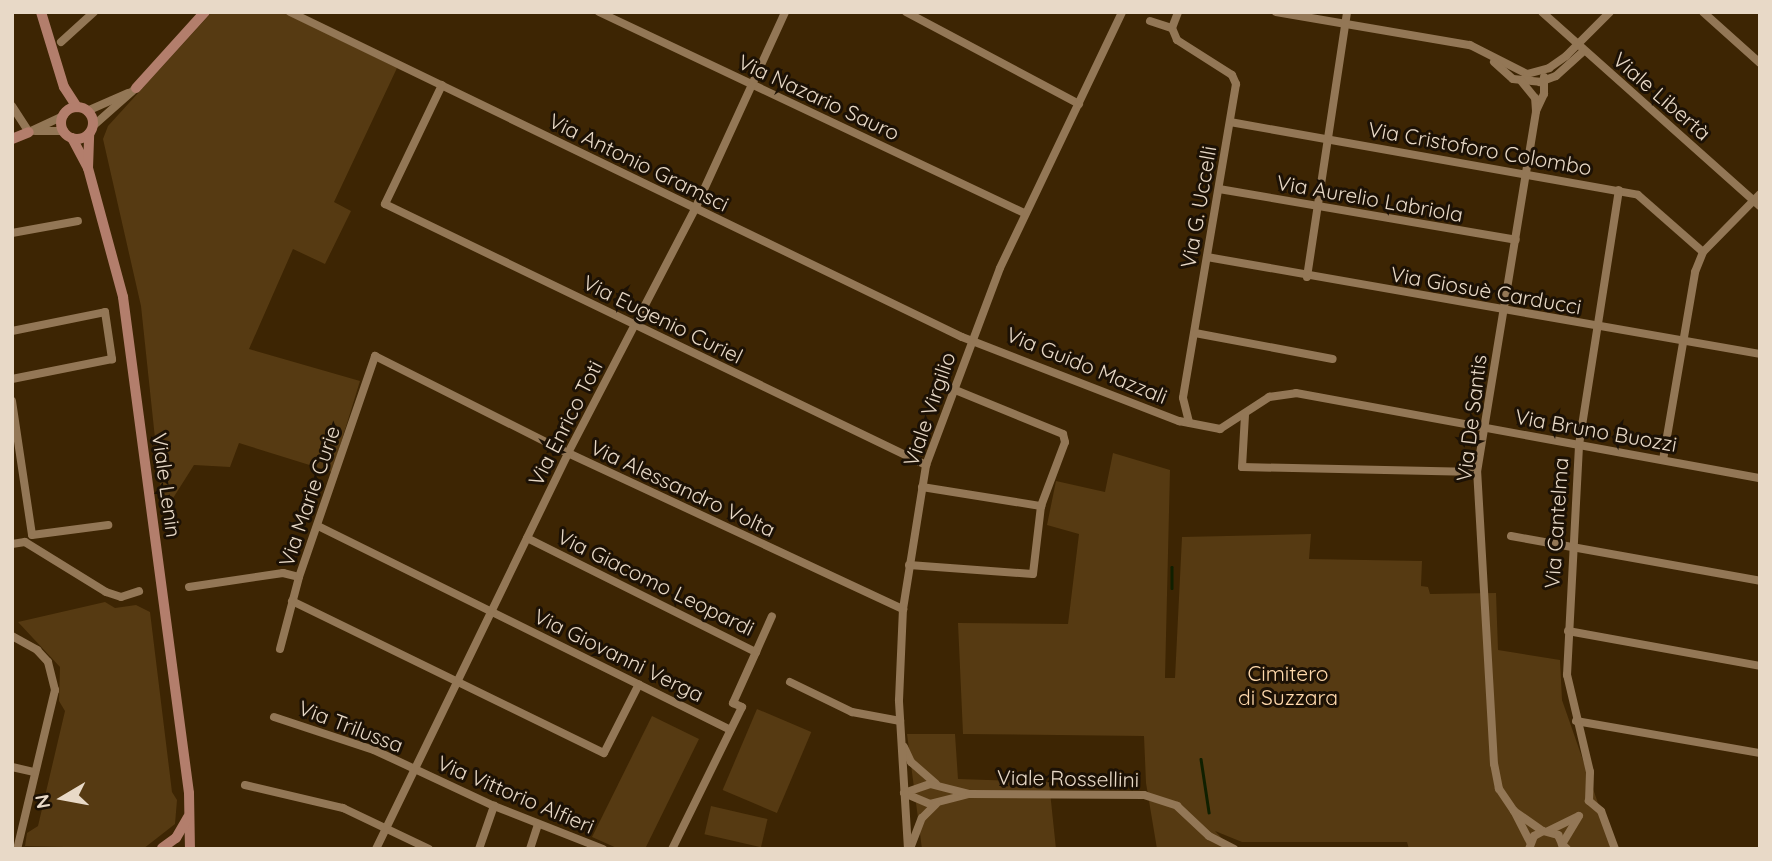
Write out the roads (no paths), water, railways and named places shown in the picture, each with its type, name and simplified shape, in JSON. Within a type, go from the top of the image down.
[{"type":"main road","name":"Viale Lenin","points":[[41,12],[73,112],[91,130],[88,168]]},
{"type":"main road","points":[[136,88],[205,12]]},
{"type":"main road","name":"Viale Lenin","points":[[73,112],[68,135],[88,168],[123,297],[190,811],[190,849]]},
{"type":"main road","points":[[68,135],[91,130]]},
{"type":"main road","points":[[12,139],[29,132]]},
{"type":"main road","points":[[161,848],[180,834],[190,811]]},
{"type":"main road","points":[[161,848],[179,849]]},
{"type":"street","points":[[61,42],[94,12]]},
{"type":"street","name":"Via Antonio Gramsci","points":[[290,12],[695,209],[972,339]]},
{"type":"street","name":"Via Nazario Sauro","points":[[599,12],[1024,213]]},
{"type":"street","name":"Via Enrico Toti","points":[[376,849],[568,453],[695,209],[785,12]]},
{"type":"street","points":[[906,12],[1079,104]]},
{"type":"street","name":"Viale Virgilio","points":[[909,849],[900,722],[903,609],[926,465],[972,339],[1024,213],[1122,12]]},
{"type":"street","points":[[1150,22],[1172,28],[1178,12]]},
{"type":"street","points":[[1276,12],[1470,45],[1517,73],[1541,72]]},
{"type":"street","points":[[1307,277],[1320,209],[1347,12]]},
{"type":"street","name":"Viale Libertà","points":[[1542,12],[1758,200]]},
{"type":"street","points":[[1487,55],[1503,72],[1522,82],[1546,80],[1581,48],[1610,12]]},
{"type":"street","points":[[1703,12],[1760,63]]},
{"type":"street","name":"Via G. Uccelli","points":[[1172,28],[1177,40],[1236,80],[1184,398],[1189,422]]},
{"type":"street","points":[[1536,111],[1534,83],[1541,72],[1581,48]]},
{"type":"street","points":[[1536,111],[1546,80],[1541,72]]},
{"type":"street","points":[[1522,82],[1535,98]]},
{"type":"street","name":"Via Eugenio Curiel","points":[[442,85],[385,204],[926,465]]},
{"type":"street","points":[[29,132],[136,88]]},
{"type":"street","points":[[91,130],[136,88]]},
{"type":"street","points":[[12,106],[29,132]]},
{"type":"street","name":"Via De Santis","points":[[1530,845],[1514,811],[1499,789],[1494,764],[1477,472],[1528,173],[1536,111]]},
{"type":"street","name":"Via Cristoforo Colombo","points":[[1230,122],[1619,190],[1642,197],[1703,252]]},
{"type":"street","points":[[29,132],[68,135]]},
{"type":"street","name":"Via Aurelio Labriola","points":[[1219,189],[1320,209],[1516,240]]},
{"type":"street","name":"Via Cantelma","points":[[1589,801],[1592,784],[1568,692],[1571,546],[1579,445],[1619,190]]},
{"type":"street","points":[[1663,460],[1683,339],[1703,252],[1758,200]]},
{"type":"street","points":[[12,233],[78,221]]},
{"type":"street","name":"Via Giosuè Carducci","points":[[1207,257],[1307,277],[1760,354]]},
{"type":"street","points":[[12,331],[105,312],[112,359],[12,379]]},
{"type":"street","points":[[1195,333],[1333,359]]},
{"type":"street","name":"Via Guido Mazzali","points":[[972,339],[1189,422]]},
{"type":"street","name":"Via Alessandro Volta","points":[[375,356],[568,453],[903,609]]},
{"type":"street","name":"Via Marie Curie","points":[[280,649],[299,577],[375,356]]},
{"type":"street","points":[[909,565],[1033,574],[1041,506],[1065,442],[1063,434],[953,389]]},
{"type":"street","name":"Via Bruno Buozzi","points":[[1189,422],[1220,429],[1269,397],[1290,393],[1760,478]]},
{"type":"street","points":[[12,401],[32,535]]},
{"type":"street","points":[[1245,415],[1242,467],[1477,472]]},
{"type":"street","points":[[12,460],[22,458]]},
{"type":"street","points":[[922,487],[1041,506]]},
{"type":"street","points":[[12,544],[24,542],[32,535],[107,525]]},
{"type":"street","name":"Via Giovanni Verga","points":[[318,526],[730,730]]},
{"type":"street","points":[[1511,536],[1760,581]]},
{"type":"street","name":"Via Giacomo Leopardi","points":[[527,538],[756,652],[733,703],[742,707],[730,730]]},
{"type":"street","points":[[24,542],[106,592],[121,597],[139,591]]},
{"type":"street","points":[[189,587],[283,573],[299,577]]},
{"type":"street","points":[[292,601],[604,753],[639,684]]},
{"type":"street","points":[[756,652],[772,616]]},
{"type":"street","points":[[1568,631],[1760,666]]},
{"type":"street","points":[[12,636],[37,650],[54,677],[17,849]]},
{"type":"street","points":[[790,682],[852,712],[900,722]]},
{"type":"street","name":"Via Trilussa","points":[[274,717],[374,750],[415,770]]},
{"type":"street","points":[[1576,721],[1760,753]]},
{"type":"street","points":[[672,849],[730,730]]},
{"type":"street","points":[[901,740],[911,762],[941,787]]},
{"type":"street","points":[[12,767],[34,772]]},
{"type":"street","name":"Via Vittorio Alfieri","points":[[415,770],[494,806],[603,849]]},
{"type":"street","points":[[245,785],[343,808],[429,849]]},
{"type":"street","points":[[905,793],[924,785],[970,794]]},
{"type":"street","points":[[905,793],[921,803],[970,794]]},
{"type":"street","name":"Viale Rossellini","points":[[970,794],[1160,799],[1177,806],[1209,836],[1234,849]]},
{"type":"street","points":[[1514,811],[1546,831],[1564,847],[1589,801],[1601,811],[1615,849]]},
{"type":"street","points":[[909,849],[922,818],[938,802]]},
{"type":"street","points":[[479,849],[494,806]]},
{"type":"street","points":[[1530,845],[1546,831],[1579,816]]},
{"type":"street","points":[[530,849],[538,824]]},
{"type":"waterway","points":[[1172,567],[1172,588]]},
{"type":"waterway","points":[[1201,759],[1209,812]]},
{"type":"park label","name":"Cimitero di Suzzara","points":[[1288,685]]}]
